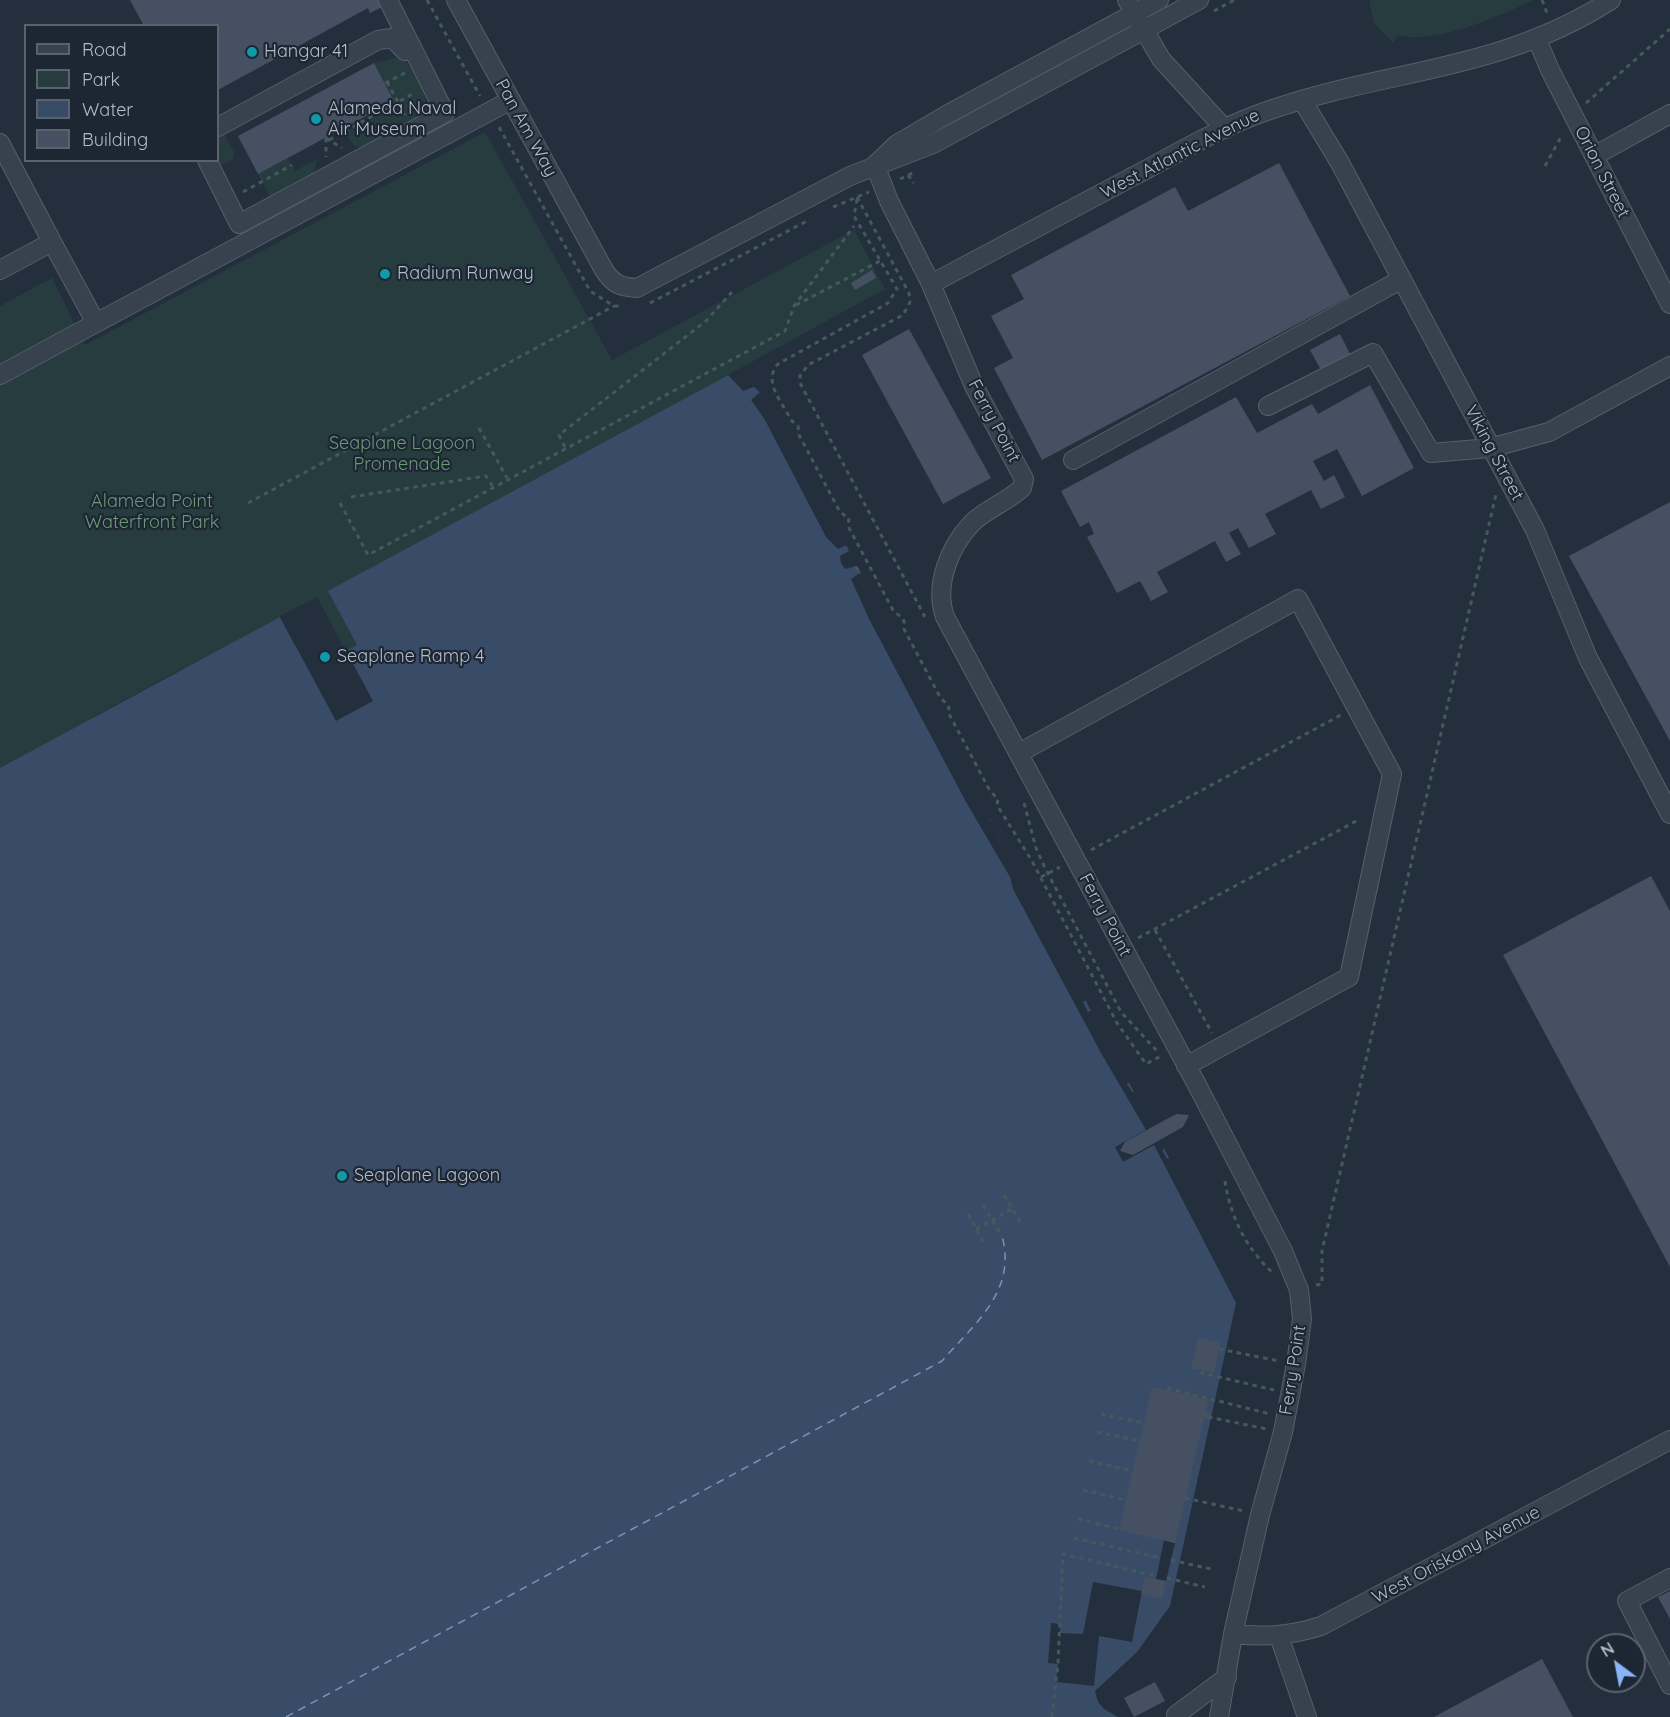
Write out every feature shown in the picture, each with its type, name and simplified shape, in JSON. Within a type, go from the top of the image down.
[{"type":"street","points":[[208,162],[239,224],[445,113],[388,0]]},
{"type":"street","name":"Pan Am Way","points":[[456,0],[596,256],[612,282],[623,287],[637,288],[875,165]]},
{"type":"street","points":[[875,165],[897,144],[1130,7],[1158,0]]},
{"type":"street","points":[[875,165],[933,144],[1199,0]]},
{"type":"street","name":"West Atlantic Avenue","points":[[931,284],[1225,129],[1265,111],[1302,100],[1454,66],[1537,39],[1588,15],[1611,0]]},
{"type":"street","points":[[1130,7],[1161,59],[1225,129]]},
{"type":"street","points":[[219,126],[378,40],[392,38],[405,51],[412,47]]},
{"type":"street","name":"Orion Street","points":[[1537,39],[1574,118],[1670,304]]},
{"type":"street","points":[[0,375],[511,100]]},
{"type":"street","name":"Viking Street","points":[[1302,100],[1340,164],[1535,530],[1588,658],[1670,813]]},
{"type":"street","points":[[1594,156],[1670,114]]},
{"type":"street","points":[[0,143],[96,323]]},
{"type":"street","name":"Ferry Point","points":[[875,165],[889,201],[931,284],[974,386],[1024,479],[1022,489],[973,522],[960,539],[949,560],[940,603],[945,617],[1186,1066],[1295,1276],[1302,1319],[1296,1364],[1285,1425],[1260,1515],[1233,1634],[1219,1717]]},
{"type":"street","points":[[0,269],[52,242]]},
{"type":"street","points":[[1073,460],[1402,279]]},
{"type":"street","points":[[1268,406],[1373,352],[1431,453],[1490,448],[1549,432],[1670,366]]},
{"type":"street","points":[[1019,753],[1298,599],[1356,706],[1392,774],[1349,977],[1186,1066]]},
{"type":"street","name":"West Oriskany Avenue","points":[[1233,1634],[1296,1635],[1329,1622],[1670,1440]]},
{"type":"street","points":[[1670,1578],[1627,1601],[1670,1685]]},
{"type":"street","points":[[1280,1636],[1306,1717]]},
{"type":"street","points":[[1176,1715],[1227,1677]]},
{"type":"path","points":[[427,0],[579,272]]},
{"type":"path","points":[[1545,166],[1574,118],[1598,92],[1670,29]]},
{"type":"path","points":[[387,82],[412,130]]},
{"type":"path","points":[[329,140],[430,84]]},
{"type":"path","points":[[227,201],[292,165]]},
{"type":"path","points":[[908,175],[914,183]]},
{"type":"path","points":[[340,503],[368,555],[507,478],[785,331],[794,306],[854,226]]},
{"type":"path","points":[[794,306],[880,260]]},
{"type":"path","points":[[566,447],[559,435],[706,321],[732,292]]},
{"type":"path","points":[[248,503],[614,306]]},
{"type":"path","points":[[479,428],[507,478]]},
{"type":"path","points":[[1322,1284],[1324,1240],[1501,469]]},
{"type":"path","points":[[351,497],[486,476],[493,487]]},
{"type":"path","points":[[855,567],[861,572],[859,573]]},
{"type":"path","points":[[1089,851],[1356,706]]},
{"type":"path","points":[[1137,939],[1360,819]]},
{"type":"path","points":[[1041,877],[1065,864]]},
{"type":"path","points":[[1155,930],[1220,1048]]},
{"type":"path","points":[[1004,1194],[1022,1226]]},
{"type":"path","points":[[983,1205],[1002,1236]]},
{"type":"path","points":[[976,1229],[1012,1209]]},
{"type":"path","points":[[968,1214],[986,1245]]},
{"type":"path","points":[[1219,1349],[1296,1364]]},
{"type":"path","points":[[1203,1371],[1202,1373],[1290,1394]]},
{"type":"path","points":[[1167,1388],[1233,1406],[1285,1425]]},
{"type":"path","points":[[1101,1414],[1144,1423]]},
{"type":"path","points":[[1208,1417],[1228,1422],[1285,1425]]},
{"type":"path","points":[[1096,1432],[1140,1441]]},
{"type":"path","points":[[1089,1461],[1133,1471]]},
{"type":"path","points":[[1083,1490],[1126,1500]]},
{"type":"path","points":[[1185,1498],[1260,1515]]},
{"type":"path","points":[[1078,1520],[1119,1529]]},
{"type":"path","points":[[1074,1538],[1161,1558]]},
{"type":"path","points":[[1052,1717],[1058,1663],[1063,1554],[1156,1576]]},
{"type":"path","points":[[1171,1560],[1211,1569]]},
{"type":"path","points":[[1167,1578],[1205,1587]]},
{"type":"green space","points":[[1369,0],[1534,0],[1448,33],[1413,37],[1398,35],[1393,43],[1374,23]]},
{"type":"green space","points":[[403,56],[423,91],[427,106],[426,113],[362,148],[355,146],[344,133],[397,106],[374,63]]},
{"type":"green space","name":"Alameda Point Waterfront Park","points":[[485,132],[612,360],[854,230],[885,289],[728,375],[352,663],[317,597],[280,616],[317,686],[182,669],[93,717],[0,799],[0,306],[52,278],[85,345]]},
{"type":"green space","points":[[224,134],[234,152],[233,159],[220,166],[219,162],[219,137]]},
{"type":"green space","points":[[288,158],[295,171],[317,159],[314,175],[272,200],[258,174]]},
{"type":"water","points":[[736,371],[761,393],[844,546],[846,545],[861,572],[859,574],[995,828],[1001,825],[1003,829],[997,833],[1001,841],[1246,1303],[1170,1635],[1111,1695],[1113,1704],[1132,1717],[0,1717],[0,768],[280,617],[295,646],[332,625],[346,651],[357,645],[328,591]]},
{"type":"pier","points":[[739,369],[753,378],[763,391],[763,395],[845,542],[849,543],[851,553],[863,570],[863,574],[992,816],[989,818],[995,828],[1001,825],[1003,829],[997,833],[1001,841],[1004,840],[1089,999],[1083,1002],[1088,1012],[1094,1009],[1132,1080],[1127,1084],[1132,1092],[1137,1090],[1167,1147],[1162,1150],[1167,1159],[1173,1157],[1249,1302],[1213,1470],[1173,1636],[1152,1672],[1133,1690],[1115,1697],[1116,1702],[1126,1705],[1134,1717],[1118,1717],[1104,1709],[1098,1702],[1095,1691],[1137,1652],[1170,1606],[1236,1303],[1154,1145],[1123,1162],[1115,1147],[1146,1130],[1101,1053],[1013,889],[1010,877],[966,802],[869,619],[851,579],[861,572],[857,566],[845,569],[841,563],[840,556],[849,551],[847,545],[838,549],[826,537],[765,420],[751,400],[760,392],[756,386],[743,391],[728,375]]},
{"type":"pier","name":"Seaplane Ramp 4","points":[[282,615],[297,642],[331,623],[373,701],[336,721],[280,617]]},
{"type":"pier","points":[[1164,1540],[1175,1543],[1166,1581],[1156,1579]]},
{"type":"pier","points":[[1093,1582],[1142,1591],[1132,1642],[1099,1636],[1094,1686],[1056,1682],[1058,1664],[1048,1663],[1051,1623],[1060,1624],[1060,1633],[1083,1634]]},
{"type":"building","name":"Hangar 41","points":[[130,0],[379,0],[382,7],[370,13],[368,8],[219,89],[219,24],[143,24]]},
{"type":"building","name":"Alameda Naval Air Museum","points":[[374,63],[394,101],[258,174],[238,136]]},
{"type":"building","points":[[1279,163],[1350,296],[1042,460],[994,368],[1013,358],[991,316],[1024,299],[1011,275],[1175,187],[1188,211]]},
{"type":"building","points":[[872,270],[876,278],[855,290],[851,283]]},
{"type":"building","points":[[909,329],[991,478],[943,504],[862,355]]},
{"type":"building","points":[[1340,334],[1351,356],[1322,372],[1310,350]]},
{"type":"building","points":[[1370,385],[1414,468],[1362,496],[1337,449],[1313,461],[1324,481],[1334,475],[1345,497],[1321,509],[1311,490],[1265,514],[1276,534],[1249,548],[1238,528],[1229,533],[1241,554],[1226,562],[1215,541],[1157,572],[1168,592],[1151,601],[1140,581],[1117,593],[1087,537],[1094,534],[1089,522],[1080,527],[1061,491],[1236,397],[1257,433],[1312,404],[1318,414]]},
{"type":"building","points":[[1670,502],[1670,741],[1569,556]]},
{"type":"building","points":[[1651,876],[1670,911],[1670,1267],[1503,955]]},
{"type":"building","points":[[1176,1114],[1189,1115],[1183,1127],[1133,1155],[1120,1151],[1125,1142]]},
{"type":"building","points":[[1198,1338],[1220,1342],[1214,1373],[1191,1368]]},
{"type":"building","points":[[1152,1387],[1208,1399],[1205,1411],[1209,1412],[1208,1418],[1204,1418],[1175,1543],[1119,1530]]},
{"type":"building","points":[[1145,1577],[1166,1581],[1162,1599],[1141,1594]]},
{"type":"building","points":[[1670,1591],[1670,1619],[1658,1597]]},
{"type":"building","points":[[1542,1659],[1573,1717],[1434,1717]]},
{"type":"building","points":[[1155,1682],[1165,1701],[1134,1717],[1124,1698]]},
{"type":"ferry route","points":[[286,1717],[942,1361],[979,1319],[998,1290],[1004,1273],[1005,1256],[1002,1236]]},
{"type":"place","name":"Hangar 41","points":[[252,52]]},
{"type":"place","name":"Alameda Naval Air Museum","points":[[316,119]]},
{"type":"place","name":"Radium Runway","points":[[385,274]]},
{"type":"place","name":"Seaplane Ramp 4","points":[[325,657]]},
{"type":"place","name":"Seaplane Lagoon","points":[[342,1176]]},
{"type":"park label","name":"Seaplane Lagoon Promenade","points":[[402,454]]}]
